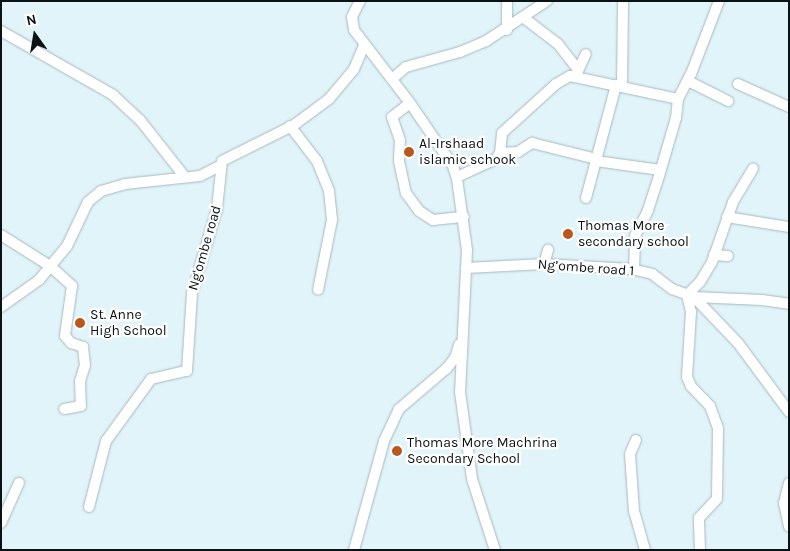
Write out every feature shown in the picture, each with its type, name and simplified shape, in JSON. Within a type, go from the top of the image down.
[{"type":"street","points":[[507,1],[508,30]]},
{"type":"street","points":[[392,78],[406,67],[460,52],[508,30],[547,1]]},
{"type":"street","points":[[586,198],[619,86],[623,1]]},
{"type":"street","points":[[634,270],[635,236],[648,210],[676,118],[678,99],[688,81],[719,1]]},
{"type":"street","points":[[354,4],[354,30],[364,46],[392,78],[410,103],[453,166],[456,177],[464,217],[466,268],[461,337],[460,392],[470,470],[495,550]]},
{"type":"street","points":[[524,18],[558,44],[577,73],[619,86],[678,99]]},
{"type":"street","points":[[1,31],[113,95],[140,120],[185,178]]},
{"type":"street","points":[[1,307],[28,290],[50,266],[67,246],[88,202],[102,191],[124,184],[200,176],[220,166],[227,156],[290,126],[333,95],[354,69],[364,46]]},
{"type":"street","points":[[456,177],[496,159],[500,153],[502,133],[556,84],[577,73],[586,54]]},
{"type":"street","points":[[688,81],[728,101]]},
{"type":"street","points":[[738,84],[789,107]]},
{"type":"street","points":[[410,103],[392,118],[400,140],[399,161],[406,193],[419,211],[437,222],[464,217]]},
{"type":"street","points":[[290,126],[317,161],[329,191],[332,220],[318,290]]},
{"type":"street","points":[[500,153],[518,152],[532,143],[596,160],[660,170]]},
{"type":"street","name":"Ng'ombe road","points":[[89,508],[106,441],[151,379],[187,371],[192,293],[217,209],[220,166]]},
{"type":"street","points":[[700,550],[699,518],[717,498],[718,428],[717,419],[710,406],[691,386],[687,377],[691,312],[690,296],[700,282],[714,255],[741,184],[753,169]]},
{"type":"street","points":[[727,217],[789,227]]},
{"type":"street","points":[[1,235],[50,266],[72,286],[66,336],[71,344],[83,347],[85,355],[84,374],[80,381],[82,403],[74,410],[64,409]]},
{"type":"street","points":[[544,264],[548,250]]},
{"type":"street","points":[[714,255],[728,256]]},
{"type":"street","name":"Ng’ombe road 1","points":[[466,268],[544,264],[634,270],[652,274],[672,289],[690,296],[762,300],[789,304]]},
{"type":"street","points":[[690,296],[738,343],[789,412]]},
{"type":"street","points":[[354,550],[384,441],[399,410],[455,358],[461,337]]},
{"type":"street","points":[[636,440],[630,454],[634,511],[645,550]]},
{"type":"street","points":[[1,523],[19,483]]},
{"type":"street","points":[[789,483],[784,503],[789,526]]},
{"type":"place","name":"Al-Irshaad islamic schook","points":[[409,152]]},
{"type":"place","name":"Thomas More secondary school","points":[[568,234]]},
{"type":"place","name":"St. Anne High School","points":[[80,323]]},
{"type":"place","name":"Thomas More Machrina Secondary School","points":[[397,451]]}]
